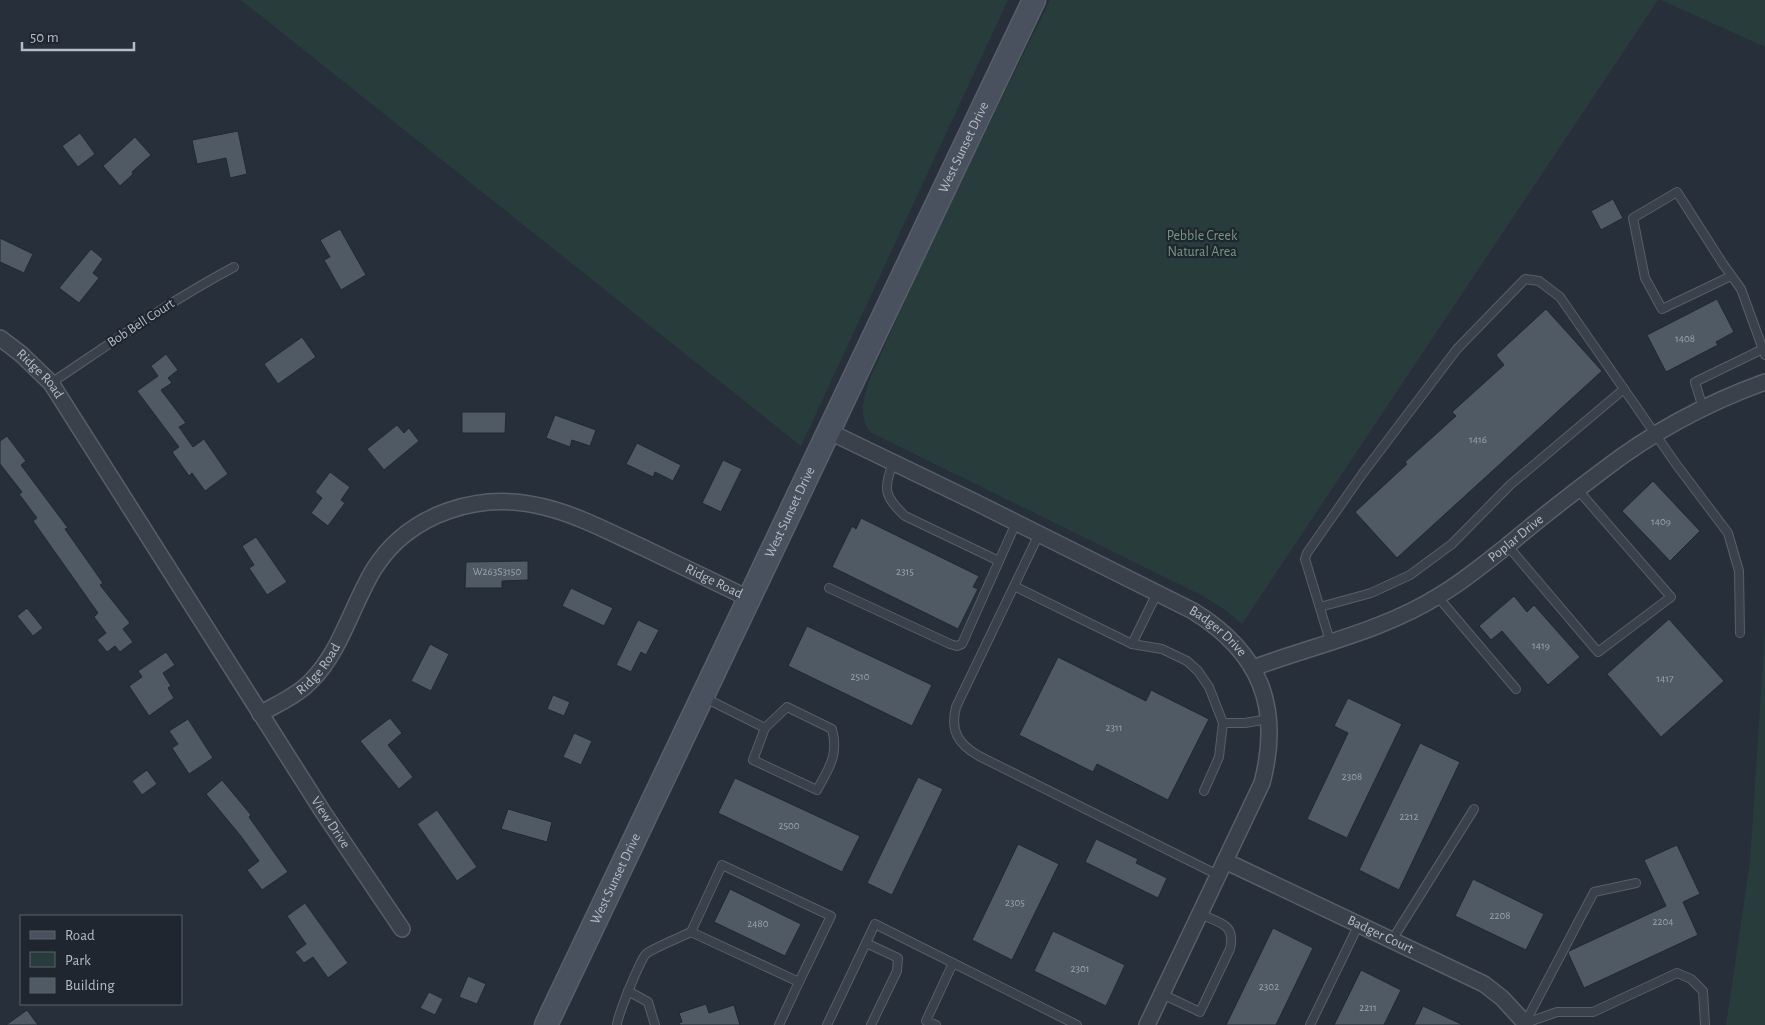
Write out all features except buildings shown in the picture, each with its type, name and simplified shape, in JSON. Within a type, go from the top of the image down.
[{"type":"main road","name":"West Sunset Drive","points":[[546,1025],[1034,0]]},
{"type":"street","name":"Ridge Road","points":[[0,338],[51,383],[260,714],[310,682],[322,669],[338,642],[375,568],[397,541],[427,520],[457,507],[485,501],[515,502],[544,507],[572,516],[633,543],[748,598]]},
{"type":"street","name":"Poplar Drive","points":[[1253,668],[1378,626],[1438,597],[1479,568],[1604,470],[1656,435],[1703,408],[1765,382]]},
{"type":"street","name":"Badger Drive","points":[[828,431],[1039,534],[1157,593],[1212,623],[1240,649],[1253,668],[1264,694],[1270,733],[1268,761],[1262,782],[1147,1025]]},
{"type":"street","name":"View Drive","points":[[260,714],[402,929]]},
{"type":"street","name":"Badger Court","points":[[1225,861],[1484,984],[1502,998],[1524,1025]]},
{"type":"lane","points":[[1703,408],[1695,382],[1764,352],[1741,289],[1678,192],[1633,218],[1645,278],[1662,309],[1731,276]]},
{"type":"lane","name":"Bob Bell Court","points":[[51,383],[149,317],[197,287],[234,267]]},
{"type":"lane","points":[[1330,641],[1305,559],[1307,553],[1363,473],[1456,349],[1526,279],[1539,281],[1560,297],[1656,435],[1728,533],[1739,571],[1740,633]]},
{"type":"lane","points":[[1320,607],[1371,593],[1410,575],[1452,544],[1510,484],[1624,389]]},
{"type":"lane","points":[[893,462],[886,484],[887,494],[905,516],[998,561]]},
{"type":"lane","points":[[1507,546],[1598,652],[1671,597],[1578,490]]},
{"type":"lane","points":[[829,588],[957,646],[962,644],[970,629],[1016,523]]},
{"type":"lane","points":[[1039,534],[956,707],[953,719],[954,728],[962,744],[979,756],[1218,875]]},
{"type":"lane","points":[[1014,586],[1132,644],[1162,649],[1187,661],[1198,671],[1209,687],[1223,723],[1219,756],[1204,791]]},
{"type":"lane","points":[[1132,644],[1157,593]]},
{"type":"lane","points":[[1438,597],[1516,689]]},
{"type":"lane","points":[[702,696],[765,728]]},
{"type":"lane","points":[[787,707],[832,729],[836,742],[834,758],[817,790],[753,760],[765,728],[787,707]]},
{"type":"lane","points":[[1223,723],[1245,723],[1268,719]]},
{"type":"lane","points":[[1392,940],[1474,809]]},
{"type":"lane","points":[[617,1025],[617,1020],[628,992],[646,954],[691,932],[722,865],[831,916],[779,1025]]},
{"type":"lane","points":[[1524,1025],[1594,892],[1636,883]]},
{"type":"lane","points":[[1162,994],[1200,1012],[1230,949],[1232,932],[1228,928],[1200,914]]},
{"type":"lane","points":[[827,1025],[875,924],[1077,1025]]},
{"type":"lane","points":[[1310,1025],[1359,924]]},
{"type":"lane","points":[[691,932],[799,982]]},
{"type":"lane","points":[[866,943],[898,958],[897,971],[871,1025]]},
{"type":"lane","points":[[936,1025],[925,1023],[953,963]]},
{"type":"lane","points":[[1524,1025],[1557,1012],[1593,1012],[1677,972],[1691,979],[1703,991],[1705,1025]]},
{"type":"lane","points":[[628,992],[648,1002],[655,1025]]},
{"type":"green space","points":[[241,0],[1008,0],[801,446]]},
{"type":"green space","name":"Pebble Creek Natural Area","points":[[1050,0],[1658,0],[1242,624],[1205,597],[870,432],[864,420],[863,407],[869,381],[928,249]]},
{"type":"green space","points":[[1661,0],[1765,0],[1765,47]]},
{"type":"green space","points":[[1765,630],[1765,1025],[1726,1025],[1750,862]]}]
